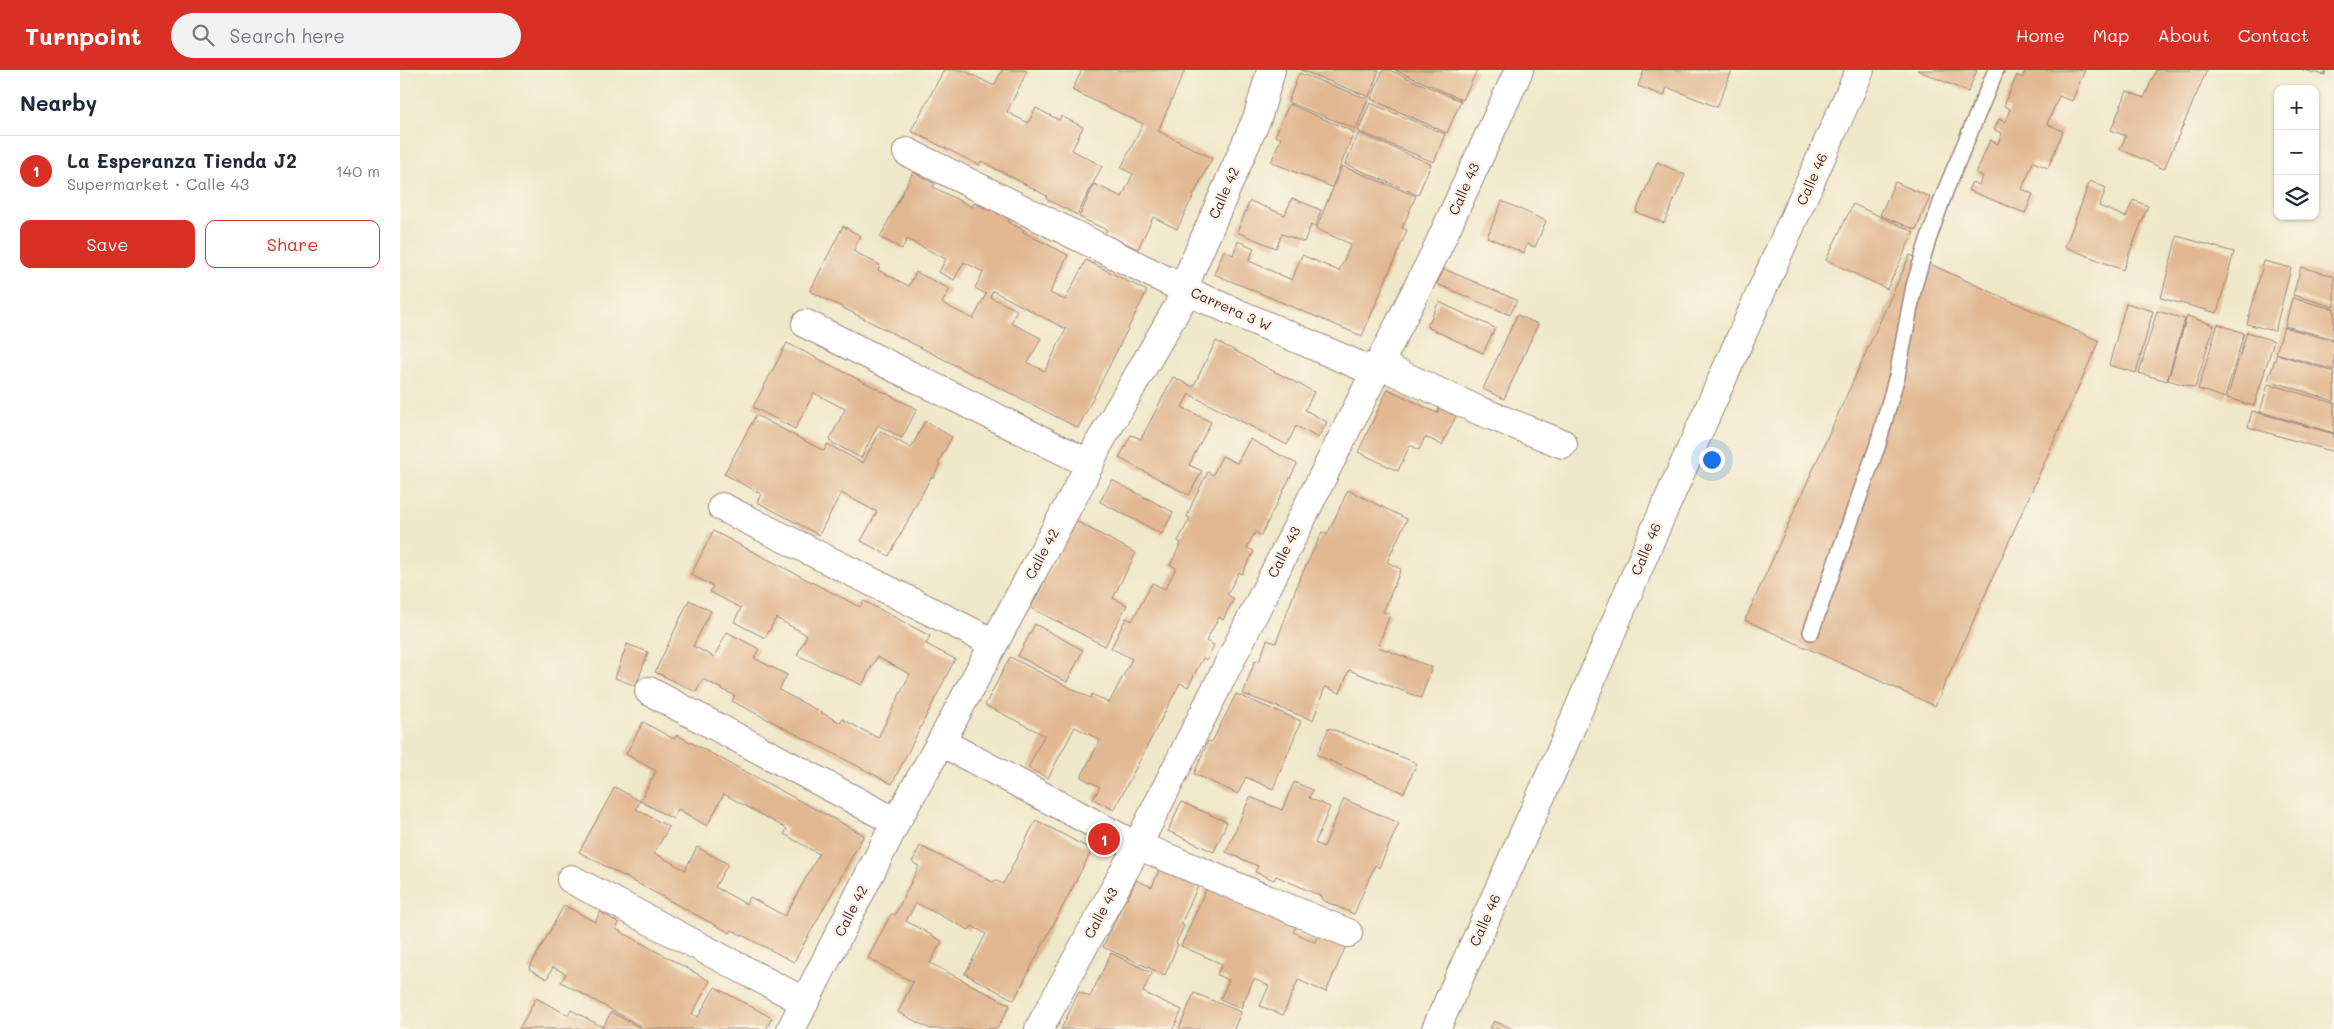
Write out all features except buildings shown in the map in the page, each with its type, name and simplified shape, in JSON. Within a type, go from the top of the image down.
[{"type":"street","name":"Calle 43","points":[[1039,1029],[1129,862],[1434,255],[1519,70]]},
{"type":"street","name":"Calle 46","points":[[1436,1029],[1558,758],[1650,541],[1860,70]]},
{"type":"street","name":"Calle 42","points":[[791,1029],[896,822],[1090,464],[1098,445],[1179,305],[1186,290],[1190,272],[1258,116],[1266,72]]},
{"type":"street","name":"Carrera 3 W","points":[[907,152],[1186,290],[1364,366],[1389,369],[1480,411],[1563,444]]},
{"type":"street","points":[[806,324],[1090,464]]},
{"type":"street","points":[[722,506],[994,643]]},
{"type":"street","points":[[649,692],[896,822]]},
{"type":"street","points":[[941,742],[1125,840],[1348,933]]},
{"type":"street","points":[[571,879],[804,1002]]},
{"type":"lane","points":[[1811,632],[1877,448],[1897,376],[1914,286],[1928,240],[1946,189],[1996,70]]},
{"type":"place","name":"La Esperanza Tienda J2","points":[[1104,839]]}]
